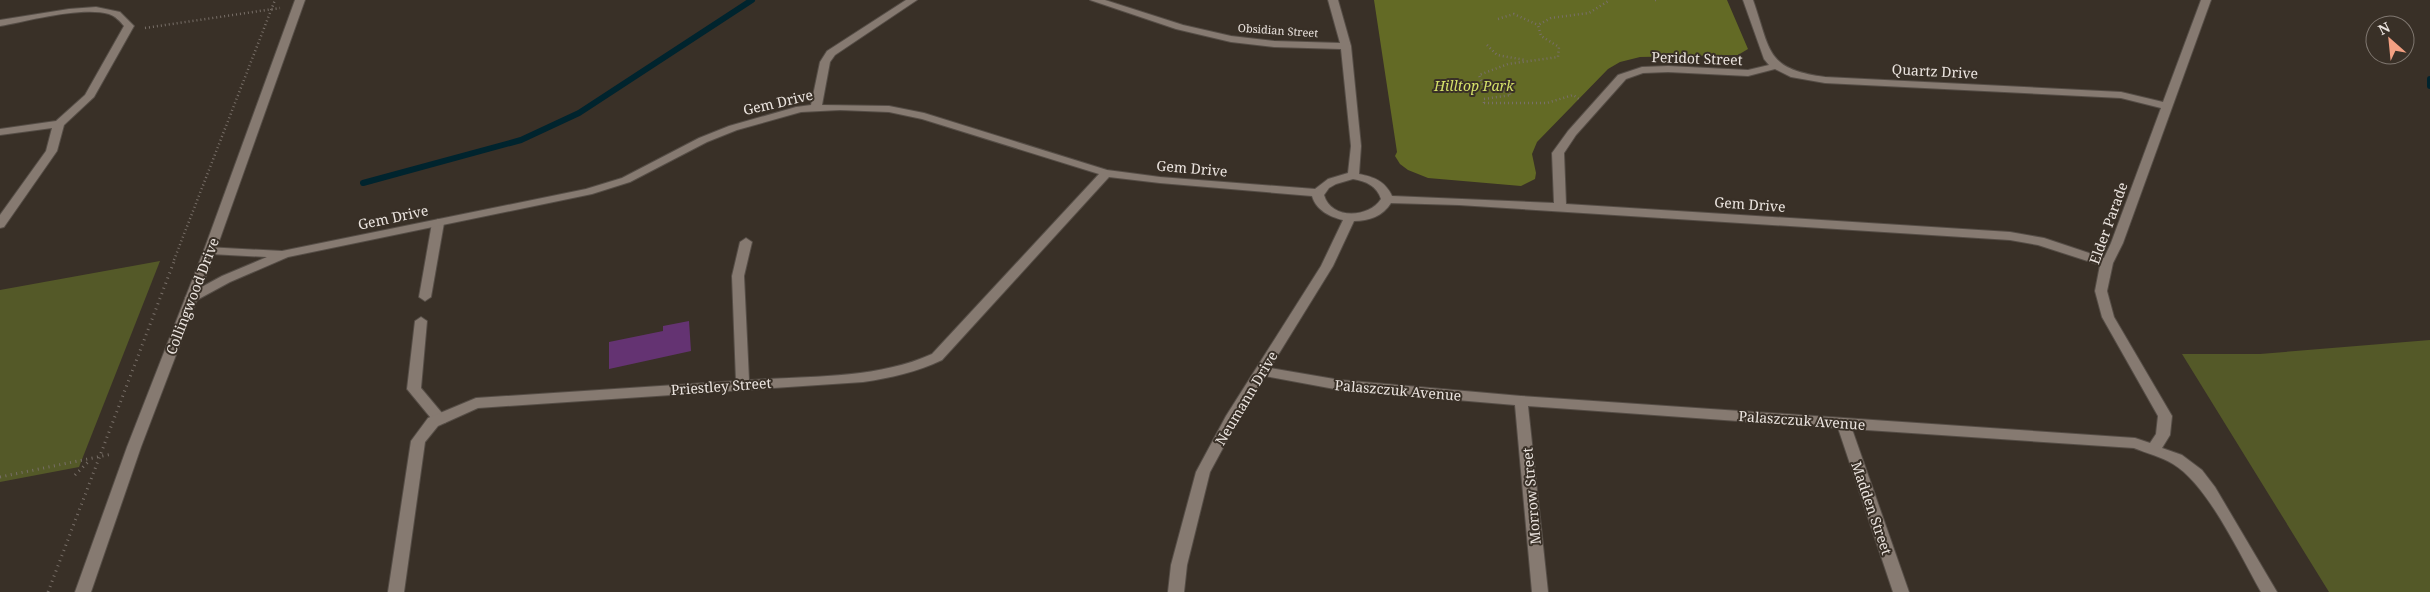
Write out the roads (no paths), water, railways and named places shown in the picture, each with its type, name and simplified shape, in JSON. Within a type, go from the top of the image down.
[{"type":"street","points":[[816,107],[825,62],[831,53],[912,0]]},
{"type":"street","name":"Obsidian Street","points":[[1095,0],[1200,32],[1231,39],[1258,43],[1346,46]]},
{"type":"street","points":[[1333,0],[1346,46],[1356,146],[1353,176]]},
{"type":"street","points":[[1748,0],[1769,58],[1776,66]]},
{"type":"street","name":"Elder Parade","points":[[2154,448],[2163,435],[2165,416],[2108,318],[2101,291],[2107,263],[2117,243],[2206,0]]},
{"type":"street","name":"Collingwood Drive","points":[[83,592],[134,447],[210,250],[298,3]]},
{"type":"street","points":[[0,23],[83,11],[107,11],[123,18],[129,26],[90,97],[59,124],[51,151],[0,224]]},
{"type":"street","name":"Quartz Drive","points":[[1776,66],[1793,75],[1825,80],[2121,95],[2167,106]]},
{"type":"street","name":"Peridot Street","points":[[1560,207],[1558,153],[1572,133],[1622,76],[1642,70],[1668,69],[1748,74],[1776,66]]},
{"type":"street","name":"Gem Drive","points":[[191,298],[226,279],[284,254],[588,192],[626,180],[703,140],[733,128],[816,107],[889,109],[924,116],[1106,173],[1188,183],[1319,193]]},
{"type":"street","points":[[0,132],[59,124]]},
{"type":"street","name":"Priestley Street","points":[[396,592],[418,441],[434,422],[476,403],[891,373],[917,367],[937,357],[1106,173]]},
{"type":"street","points":[[1353,176],[1373,181],[1381,186],[1387,199],[1384,206],[1371,215],[1350,218],[1340,216],[1324,207],[1320,202],[1319,193],[1325,183],[1333,179],[1353,176]]},
{"type":"street","name":"Gem Drive","points":[[1387,199],[1560,207],[2010,236],[2040,241],[2107,263]]},
{"type":"street","name":"Neumann Drive","points":[[1176,592],[1179,566],[1203,472],[1231,420],[1327,266],[1344,227],[1350,218]]},
{"type":"street","points":[[425,297],[438,223]]},
{"type":"street","points":[[743,385],[738,276],[746,242]]},
{"type":"street","name":"Gem Drive","points":[[210,250],[284,254]]},
{"type":"street","points":[[421,321],[414,389],[440,419]]},
{"type":"street","name":"Palaszczuk Avenue","points":[[1262,371],[1340,386],[1843,424],[2118,440],[2154,448],[2178,459],[2197,474],[2210,491],[2269,592]]},
{"type":"street","name":"Morrow Street","points":[[1521,400],[1540,592]]},
{"type":"street","name":"Madden Street","points":[[1843,424],[1901,592]]},
{"type":"waterway","points":[[363,183],[521,140],[579,113],[752,0]]},
{"type":"waterway","points":[[2430,79],[2430,86]]},
{"type":"park label","name":"Hilltop Park","points":[[1474,85]]}]
